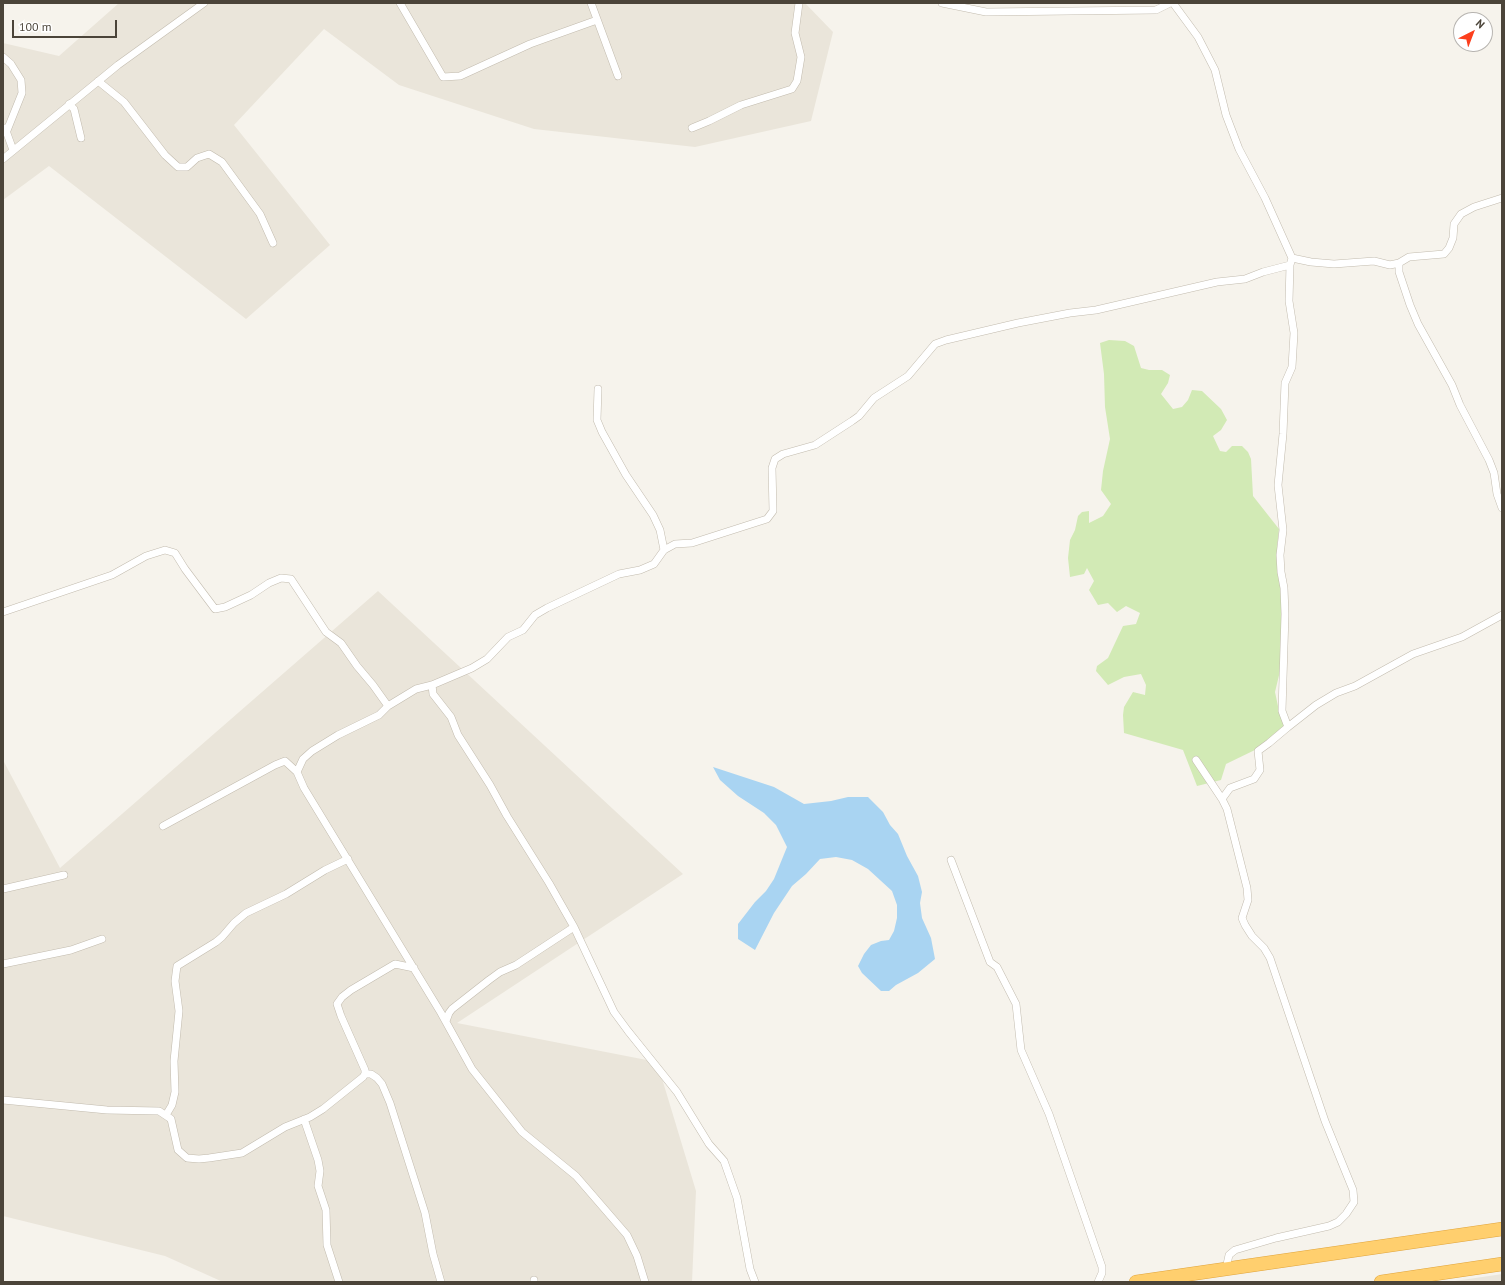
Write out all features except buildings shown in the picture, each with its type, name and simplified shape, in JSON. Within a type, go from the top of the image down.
[{"type":"highway","points":[[1136,1282],[1502,1229]]},
{"type":"highway","points":[[1381,1282],[1502,1264]]},
{"type":"street","points":[[3,159],[118,65],[204,3]]},
{"type":"street","points":[[400,3],[443,77],[460,76],[530,44],[597,20]]},
{"type":"street","points":[[591,3],[618,76]]},
{"type":"street","points":[[692,128],[741,105],[792,89],[797,81],[801,57],[795,33],[799,3]]},
{"type":"street","points":[[942,3],[986,12],[1156,10],[1171,3],[1198,37],[1215,70],[1226,115],[1239,150],[1265,198],[1291,262],[1289,301],[1294,333],[1292,367],[1285,383],[1283,434],[1278,485],[1283,530],[1280,555],[1285,614],[1282,711],[1288,727]]},
{"type":"street","points":[[3,57],[11,64],[21,80],[22,93],[5,130],[13,150]]},
{"type":"street","points":[[98,81],[124,102],[165,155],[178,166],[188,167],[197,158],[209,154],[222,162],[260,214],[274,243]]},
{"type":"street","points":[[70,104],[74,108],[81,138]]},
{"type":"street","points":[[297,772],[303,759],[312,751],[338,734],[379,716],[388,706],[416,689],[432,685],[472,668],[487,659],[508,637],[524,630],[535,615],[547,608],[619,574],[640,570],[654,564],[664,550],[675,544],[692,544],[767,519],[773,512],[772,468],[774,459],[783,454],[815,445],[852,422],[874,398],[908,376],[931,348],[939,342],[1040,319],[1096,310],[1217,282],[1245,279],[1291,262],[1334,264],[1374,261],[1390,265],[1399,263],[1409,257],[1444,254],[1449,248],[1453,238],[1454,224],[1461,214],[1474,206],[1502,198]]},
{"type":"street","points":[[1399,263],[1399,272],[1418,324],[1452,385],[1489,460],[1494,473],[1497,494],[1502,508]]},
{"type":"street","points":[[598,389],[597,420],[626,475],[653,515],[660,530],[664,550]]},
{"type":"street","points":[[3,612],[85,586],[112,575],[146,556],[165,550],[175,553],[215,609],[225,608],[251,595],[269,583],[281,578],[291,579],[326,632],[341,643],[388,706]]},
{"type":"street","points":[[1222,799],[1230,788],[1254,779],[1260,770],[1258,751],[1269,744],[1316,705],[1336,693],[1355,686],[1413,654],[1462,637],[1502,615]]},
{"type":"street","points":[[432,685],[433,694],[451,717],[458,735],[574,927],[614,1012],[628,1032],[677,1092],[709,1144],[724,1161],[737,1198],[750,1269],[755,1282]]},
{"type":"street","points":[[1196,760],[1227,809],[1247,888],[1248,900],[1242,918],[1252,936],[1264,948],[1270,958],[1325,1121],[1353,1190],[1354,1202],[1346,1214],[1338,1222],[1329,1226],[1276,1238],[1235,1250],[1228,1255],[1226,1269]]},
{"type":"street","points":[[163,826],[285,761],[297,772],[304,788],[414,968],[472,1069],[522,1132],[576,1176],[627,1235],[637,1256],[645,1282]]},
{"type":"street","points":[[166,1115],[172,1105],[175,1092],[174,1061],[179,1011],[175,981],[177,966],[216,942],[246,913],[286,894],[325,870],[348,859]]},
{"type":"street","points":[[951,860],[986,954],[990,962],[997,967],[1002,975],[1016,1004],[1021,1050],[1049,1114],[1102,1267],[1102,1273],[1098,1282]]},
{"type":"street","points":[[3,888],[64,875]]},
{"type":"street","points":[[446,1022],[452,1009],[489,980],[500,972],[516,965],[574,927]]},
{"type":"street","points":[[3,964],[71,950],[102,939]]},
{"type":"street","points":[[366,1074],[337,1004],[342,997],[351,990],[395,964],[414,968]]},
{"type":"street","points":[[3,1100],[107,1110],[148,1110],[159,1112],[171,1119],[178,1150],[181,1154],[187,1158],[199,1159],[242,1153],[285,1126],[304,1119],[323,1109],[366,1074],[371,1074],[382,1084],[390,1103],[425,1213],[433,1254],[441,1282]]},
{"type":"street","points":[[304,1119],[318,1160],[320,1171],[318,1186],[326,1210],[327,1245],[339,1282]]},
{"type":"shaded area","points":[[119,3],[805,3],[833,32],[811,121],[695,147],[534,129],[399,85],[324,29],[234,125],[330,245],[246,319],[49,166],[3,200],[3,43],[59,56]]},
{"type":"shaded area","points":[[378,591],[683,874],[457,1023],[657,1062],[696,1191],[692,1282],[223,1282],[165,1256],[3,1216],[3,760],[60,868]]},
{"type":"shaded area","points":[[1502,1274],[1502,1282],[1448,1282],[1496,1275]]},
{"type":"green space","points":[[1109,340],[1125,341],[1134,346],[1141,368],[1149,370],[1162,370],[1170,375],[1168,383],[1161,394],[1173,409],[1182,407],[1188,400],[1192,390],[1202,391],[1221,409],[1227,420],[1221,430],[1213,436],[1220,451],[1226,452],[1232,446],[1242,446],[1248,452],[1251,459],[1253,496],[1279,529],[1277,571],[1282,595],[1281,667],[1275,692],[1279,711],[1285,726],[1259,748],[1226,764],[1221,780],[1197,786],[1183,750],[1124,733],[1124,707],[1133,692],[1145,695],[1146,685],[1141,674],[1124,677],[1108,685],[1096,671],[1097,666],[1108,658],[1123,626],[1136,624],[1140,613],[1126,606],[1117,612],[1108,603],[1098,605],[1089,590],[1094,581],[1087,568],[1084,574],[1070,577],[1068,558],[1070,540],[1075,530],[1078,516],[1082,512],[1089,511],[1089,523],[1103,516],[1111,504],[1101,490],[1103,471],[1110,439],[1105,407],[1104,374],[1100,343]]},
{"type":"water","points":[[713,767],[774,787],[804,804],[831,801],[848,797],[868,797],[883,812],[890,825],[898,834],[907,856],[918,876],[922,892],[920,903],[922,918],[931,938],[935,959],[918,973],[896,985],[889,991],[881,991],[862,973],[858,966],[864,954],[871,945],[889,940],[894,931],[897,918],[897,905],[892,891],[868,869],[852,860],[836,857],[820,859],[792,886],[774,913],[755,950],[738,939],[738,924],[755,902],[766,891],[774,879],[787,847],[776,825],[764,813],[738,796],[720,780]]}]
